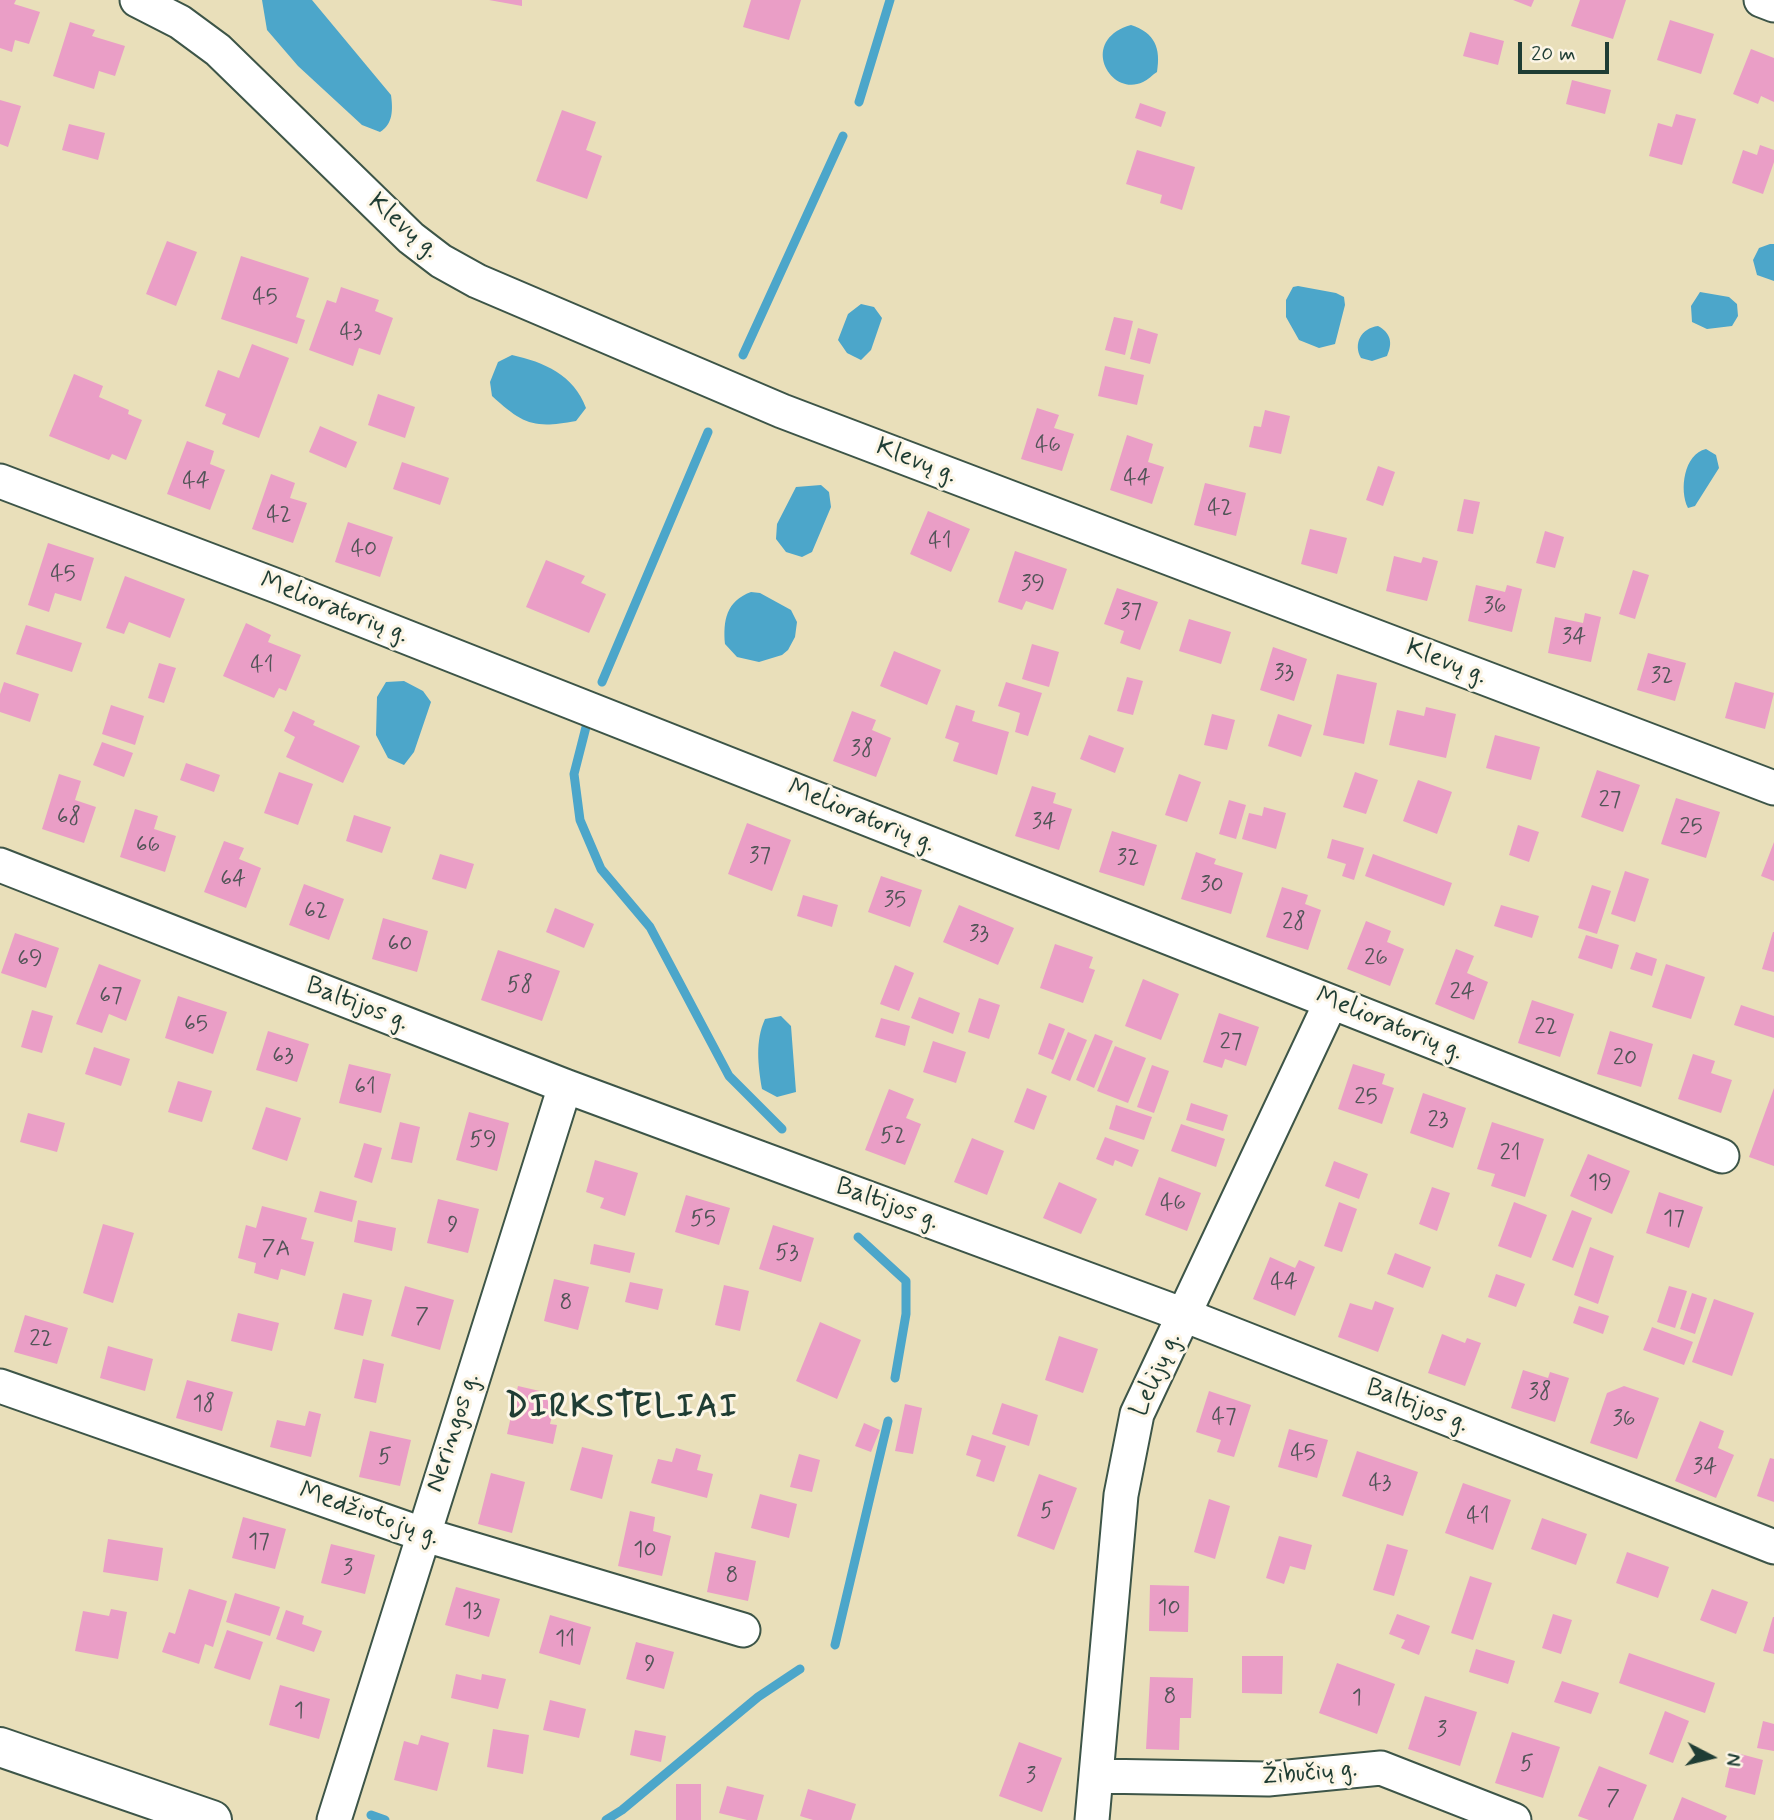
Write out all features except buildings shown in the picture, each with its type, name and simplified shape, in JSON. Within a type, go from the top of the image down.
[{"type":"main road","points":[[0,1747],[212,1820]]},
{"type":"street","name":"Klevų g.","points":[[137,0],[180,22],[218,50],[411,238],[441,261],[477,281],[782,411],[1774,788]]},
{"type":"street","points":[[1761,0],[1774,5]]},
{"type":"street","name":"Melioratorių g.","points":[[0,481],[303,596],[1722,1156]]},
{"type":"street","name":"Baltijos g.","points":[[2,870],[565,1086],[1184,1315],[1774,1547]]},
{"type":"street","name":"Lelijų g.","points":[[1092,1820],[1121,1495],[1137,1414],[1331,1002]]},
{"type":"street","name":"Neringos g.","points":[[334,1820],[565,1086]]},
{"type":"street","name":"Medžiotojų g.","points":[[0,1386],[422,1534],[743,1630]]},
{"type":"street","name":"Žibučių g.","points":[[1096,1776],[1268,1779],[1381,1768],[1514,1820]]},
{"type":"water","points":[[262,0],[312,0],[391,95],[391,116],[384,129],[380,132],[362,125],[298,66],[267,30]]},
{"type":"water","points":[[1131,25],[1151,37],[1157,49],[1158,63],[1157,72],[1145,81],[1131,85],[1120,82],[1111,75],[1103,54],[1106,42],[1115,32]]},
{"type":"water","points":[[1774,244],[1774,281],[1757,275],[1753,260],[1759,248]]},
{"type":"water","points":[[1293,287],[1344,297],[1345,305],[1335,344],[1319,348],[1299,340],[1286,317],[1286,300]]},
{"type":"water","points":[[1700,292],[1729,297],[1737,304],[1738,316],[1732,326],[1707,329],[1692,322],[1691,306]]},
{"type":"water","points":[[861,304],[874,307],[882,318],[871,350],[861,360],[847,353],[838,340],[848,314]]},
{"type":"water","points":[[1378,326],[1390,339],[1387,356],[1372,361],[1361,358],[1358,347],[1360,337],[1367,330]]},
{"type":"water","points":[[512,355],[546,366],[574,387],[586,408],[576,421],[549,424],[530,422],[512,413],[492,396],[490,382],[498,362]]},
{"type":"water","points":[[1706,449],[1716,455],[1719,468],[1695,506],[1688,508],[1684,492],[1685,474],[1693,458]]},
{"type":"water","points":[[821,485],[829,492],[831,507],[812,552],[802,557],[786,552],[776,539],[777,524],[796,487]]},
{"type":"water","points":[[751,592],[760,593],[791,610],[797,622],[795,637],[788,650],[782,655],[759,662],[737,657],[725,644],[726,620],[731,606]]},
{"type":"water","points":[[404,681],[423,691],[431,702],[414,752],[404,765],[388,758],[376,735],[377,697],[386,682]]},
{"type":"water","points":[[781,1016],[791,1026],[796,1092],[777,1097],[762,1089],[759,1044],[765,1019]]},
{"type":"waterway","points":[[859,102],[890,0]]},
{"type":"waterway","points":[[743,355],[843,136]]},
{"type":"waterway","points":[[602,682],[708,432]]},
{"type":"waterway","points":[[586,727],[574,774],[580,820],[601,869],[650,927],[729,1076],[782,1129]]},
{"type":"waterway","points":[[858,1237],[906,1281],[906,1314],[895,1378]]},
{"type":"waterway","points":[[835,1645],[888,1421]]},
{"type":"waterway","points":[[606,1820],[622,1810],[758,1697],[800,1669]]},
{"type":"waterway","points":[[371,1815],[385,1820]]},
{"type":"district","name":"DIRKSTELIAI","points":[[622,1409]]}]
